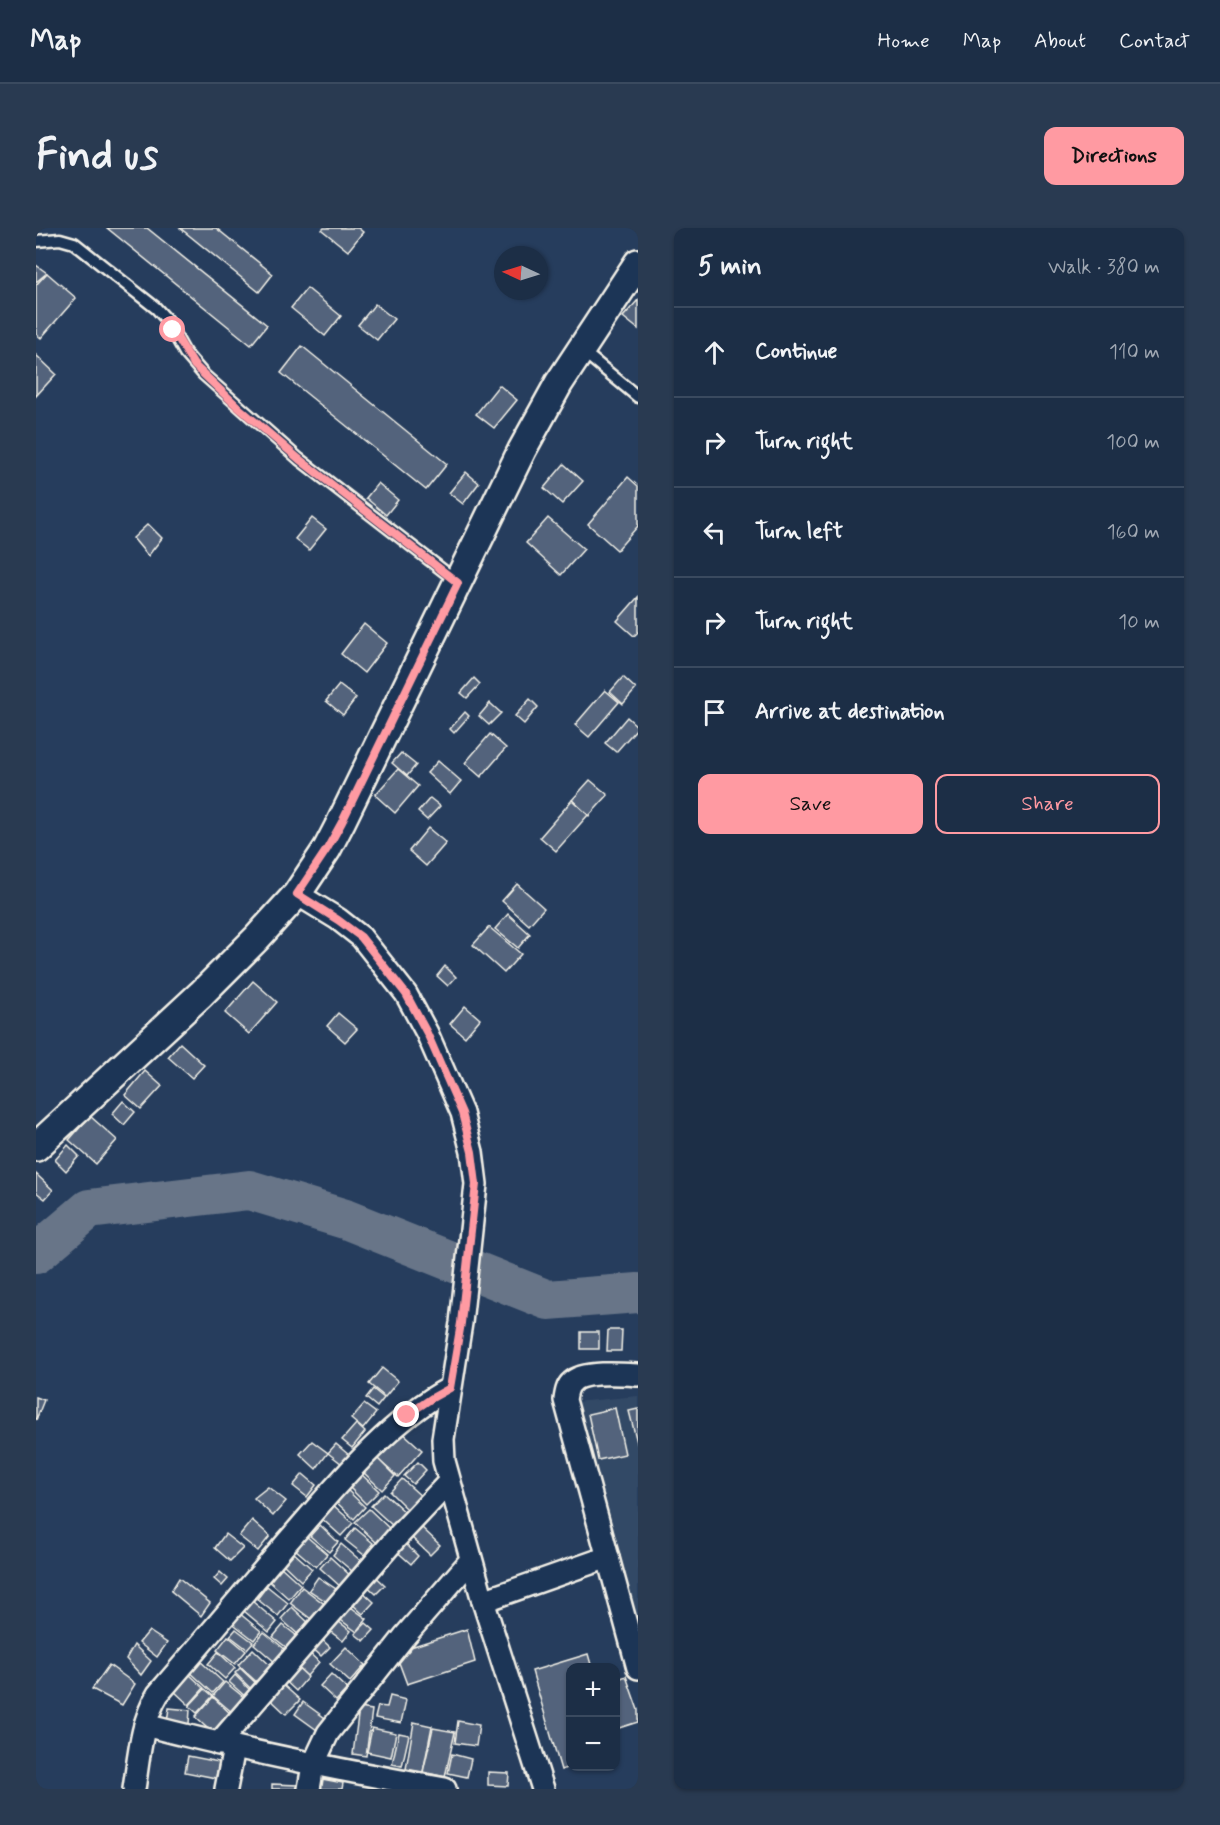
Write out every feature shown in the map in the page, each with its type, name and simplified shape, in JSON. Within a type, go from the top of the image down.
[{"type":"street","points":[[36,1147],[234,962],[297,894],[342,822],[522,450],[559,382],[638,263]]},
{"type":"street","points":[[297,894],[361,937],[406,994],[427,1033],[462,1113],[472,1152],[476,1184],[461,1323],[443,1439],[444,1461],[483,1601],[543,1789]]},
{"type":"street","points":[[637,1665],[565,1400],[569,1385],[578,1377],[606,1374],[638,1375]]},
{"type":"street","points":[[134,1789],[145,1725],[150,1707],[158,1694],[335,1486],[407,1415],[450,1388]]},
{"type":"street","points":[[226,1789],[226,1746],[397,1537],[449,1482]]},
{"type":"street","points":[[483,1601],[608,1557]]},
{"type":"street","points":[[309,1789],[313,1765],[328,1733],[404,1637],[471,1560]]},
{"type":"street","points":[[145,1725],[313,1765],[445,1789]]},
{"type":"lane","points":[[36,241],[60,239],[74,243],[156,308],[166,319],[194,365],[211,382],[299,459],[458,583]]},
{"type":"lane","points":[[580,349],[638,397]]},
{"type":"shaded area","points":[[638,1396],[638,1627],[575,1402]]},
{"type":"building","points":[[107,228],[147,228],[267,325],[251,345]]},
{"type":"building","points":[[180,228],[216,228],[273,274],[259,292]]},
{"type":"building","points":[[324,228],[358,228],[363,232],[348,251],[322,230]]},
{"type":"building","points":[[36,265],[47,273],[36,282]]},
{"type":"building","points":[[47,273],[76,298],[41,338],[36,334],[36,285]]},
{"type":"building","points":[[307,288],[341,316],[325,336],[291,308]]},
{"type":"building","points":[[638,300],[638,329],[623,317]]},
{"type":"building","points":[[375,304],[394,319],[377,340],[358,325]]},
{"type":"building","points":[[302,346],[447,464],[426,490],[281,373]]},
{"type":"building","points":[[36,355],[56,374],[36,396]]},
{"type":"building","points":[[499,385],[517,400],[494,428],[476,414]]},
{"type":"building","points":[[564,464],[583,481],[562,504],[544,488]]},
{"type":"building","points":[[466,472],[479,483],[463,504],[449,493]]},
{"type":"building","points":[[628,477],[638,486],[638,526],[617,550],[588,524]]},
{"type":"building","points":[[378,483],[398,500],[386,515],[366,498]]},
{"type":"building","points":[[312,518],[326,529],[309,550],[295,539]]},
{"type":"building","points":[[548,518],[584,549],[561,575],[526,543]]},
{"type":"building","points":[[148,524],[162,538],[148,556],[133,538]]},
{"type":"building","points":[[638,597],[638,632],[634,636],[617,621]]},
{"type":"building","points":[[364,624],[387,643],[364,673],[341,654]]},
{"type":"building","points":[[623,677],[636,689],[623,704],[610,692]]},
{"type":"building","points":[[474,678],[480,684],[467,698],[461,693]]},
{"type":"building","points":[[339,685],[356,698],[343,715],[326,701]]},
{"type":"building","points":[[605,690],[619,702],[589,737],[575,725]]},
{"type":"building","points":[[530,699],[538,707],[524,724],[515,716]]},
{"type":"building","points":[[490,703],[501,713],[489,725],[479,716]]},
{"type":"building","points":[[465,712],[469,716],[454,733],[450,729]]},
{"type":"building","points":[[627,717],[638,727],[616,752],[605,743]]},
{"type":"building","points":[[490,734],[506,748],[481,777],[465,763]]},
{"type":"building","points":[[401,753],[416,765],[407,776],[392,763]]},
{"type":"building","points":[[438,761],[461,781],[450,794],[427,773]]},
{"type":"building","points":[[398,769],[418,786],[395,813],[375,795]]},
{"type":"building","points":[[590,780],[608,795],[589,816],[572,800]]},
{"type":"building","points":[[430,798],[440,806],[427,820],[418,812]]},
{"type":"building","points":[[572,800],[588,815],[556,851],[540,837]]},
{"type":"building","points":[[428,828],[446,843],[426,866],[409,851]]},
{"type":"building","points":[[517,884],[544,908],[529,925],[502,901]]},
{"type":"building","points":[[508,914],[530,934],[518,948],[495,929]]},
{"type":"building","points":[[489,927],[521,954],[504,973],[473,945]]},
{"type":"building","points":[[445,966],[456,977],[448,986],[437,976]]},
{"type":"building","points":[[253,981],[277,1002],[249,1034],[225,1013]]},
{"type":"building","points":[[465,1006],[480,1019],[465,1037],[450,1024]]},
{"type":"building","points":[[338,1013],[357,1029],[345,1042],[327,1026]]},
{"type":"building","points":[[180,1043],[204,1065],[192,1078],[168,1057]]},
{"type":"building","points":[[145,1071],[162,1086],[141,1109],[125,1095]]},
{"type":"building","points":[[123,1101],[135,1112],[124,1125],[112,1114]]},
{"type":"building","points":[[90,1116],[117,1140],[96,1164],[69,1140]]},
{"type":"building","points":[[68,1145],[79,1156],[66,1171],[55,1160]]},
{"type":"building","points":[[36,1174],[53,1190],[45,1199],[36,1192]]},
{"type":"building","points":[[608,1330],[622,1330],[621,1351],[607,1351]]},
{"type":"building","points":[[581,1332],[599,1332],[599,1349],[581,1349]]},
{"type":"building","points":[[382,1368],[398,1381],[385,1397],[369,1384]]},
{"type":"building","points":[[373,1389],[384,1398],[377,1407],[366,1398]]},
{"type":"building","points":[[36,1397],[44,1400],[36,1420]]},
{"type":"building","points":[[364,1404],[376,1413],[363,1429],[351,1419]]},
{"type":"building","points":[[615,1408],[625,1454],[598,1460],[588,1414]]},
{"type":"building","points":[[638,1409],[638,1446],[629,1411]]},
{"type":"building","points":[[356,1424],[365,1432],[352,1448],[342,1440]]},
{"type":"building","points":[[400,1430],[422,1450],[398,1477],[375,1457]]},
{"type":"building","points":[[312,1441],[328,1453],[316,1469],[300,1454]]},
{"type":"building","points":[[336,1444],[349,1455],[342,1464],[328,1453]]},
{"type":"building","points":[[377,1458],[395,1476],[382,1490],[363,1472]]},
{"type":"building","points":[[418,1462],[426,1470],[413,1484],[404,1476]]},
{"type":"building","points":[[360,1473],[379,1491],[366,1504],[348,1486]]},
{"type":"building","points":[[303,1474],[316,1485],[307,1497],[293,1486]]},
{"type":"building","points":[[402,1479],[423,1498],[410,1512],[390,1492]]},
{"type":"building","points":[[343,1486],[365,1507],[354,1519],[332,1498]]},
{"type":"building","points":[[268,1487],[286,1501],[273,1516],[254,1498]]},
{"type":"building","points":[[384,1493],[406,1513],[393,1526],[371,1506]]},
{"type":"building","points":[[332,1504],[353,1523],[341,1536],[320,1517]]},
{"type":"building","points":[[369,1509],[392,1531],[379,1545],[355,1522]]},
{"type":"building","points":[[252,1520],[270,1536],[258,1551],[239,1536]]},
{"type":"building","points":[[320,1525],[338,1542],[329,1552],[310,1536]]},
{"type":"building","points":[[420,1526],[440,1545],[430,1555],[409,1535]]},
{"type":"building","points":[[355,1528],[373,1543],[364,1555],[345,1540]]},
{"type":"building","points":[[225,1534],[243,1548],[230,1561],[215,1548]]},
{"type":"building","points":[[306,1536],[327,1554],[316,1567],[295,1549]]},
{"type":"building","points":[[401,1539],[418,1556],[411,1564],[393,1548]]},
{"type":"building","points":[[341,1544],[361,1561],[353,1572],[333,1555]]},
{"type":"building","points":[[293,1552],[312,1569],[301,1581],[282,1563]]},
{"type":"building","points":[[330,1557],[352,1577],[342,1588],[320,1568]]},
{"type":"building","points":[[280,1566],[301,1585],[289,1599],[268,1580]]},
{"type":"building","points":[[220,1572],[228,1579],[222,1586],[214,1579]]},
{"type":"building","points":[[371,1572],[385,1585],[376,1594],[362,1581]]},
{"type":"building","points":[[318,1577],[339,1591],[330,1604],[309,1590]]},
{"type":"building","points":[[179,1578],[210,1603],[201,1616],[171,1591]]},
{"type":"building","points":[[267,1586],[288,1603],[278,1616],[257,1599]]},
{"type":"building","points":[[302,1587],[327,1606],[315,1622],[290,1603]]},
{"type":"building","points":[[362,1591],[374,1602],[363,1614],[351,1603]]},
{"type":"building","points":[[252,1601],[277,1622],[269,1632],[244,1611]]},
{"type":"building","points":[[344,1602],[367,1619],[357,1632],[334,1615]]},
{"type":"building","points":[[292,1607],[311,1625],[301,1637],[281,1619]]},
{"type":"building","points":[[239,1613],[261,1631],[254,1640],[231,1622]]},
{"type":"building","points":[[331,1616],[351,1631],[343,1641],[323,1626]]},
{"type":"building","points":[[366,1623],[374,1630],[364,1641],[355,1634]]},
{"type":"building","points":[[283,1625],[301,1639],[291,1651],[273,1637]]},
{"type":"building","points":[[236,1629],[253,1642],[247,1649],[230,1636]]},
{"type":"building","points":[[467,1629],[475,1662],[407,1684],[395,1652]]},
{"type":"building","points":[[149,1631],[167,1643],[157,1657],[139,1643]]},
{"type":"building","points":[[264,1632],[287,1651],[276,1663],[254,1644]]},
{"type":"building","points":[[316,1634],[330,1647],[321,1656],[307,1643]]},
{"type":"building","points":[[228,1636],[246,1651],[235,1664],[217,1650]]},
{"type":"building","points":[[134,1645],[151,1661],[141,1675],[126,1659]]},
{"type":"building","points":[[346,1647],[365,1665],[350,1682],[330,1664]]},
{"type":"building","points":[[304,1648],[319,1662],[307,1676],[291,1661]]},
{"type":"building","points":[[253,1649],[276,1671],[262,1687],[238,1665]]},
{"type":"building","points":[[218,1652],[235,1668],[225,1679],[208,1664]]},
{"type":"building","points":[[588,1654],[591,1663],[566,1663],[566,1768],[561,1770],[532,1671]]},
{"type":"building","points":[[199,1660],[223,1682],[213,1693],[189,1671]]},
{"type":"building","points":[[291,1661],[308,1677],[296,1691],[279,1675]]},
{"type":"building","points":[[109,1665],[135,1684],[122,1705],[92,1689]]},
{"type":"building","points":[[240,1668],[259,1686],[254,1692],[235,1673]]},
{"type":"building","points":[[189,1674],[204,1688],[189,1705],[174,1691]]},
{"type":"building","points":[[331,1674],[347,1689],[336,1701],[320,1686]]},
{"type":"building","points":[[235,1675],[253,1693],[248,1699],[229,1682]]},
{"type":"building","points":[[626,1676],[638,1710],[638,1722],[620,1728],[620,1717],[620,1678]]},
{"type":"building","points":[[225,1682],[246,1699],[234,1714],[213,1696]]},
{"type":"building","points":[[281,1683],[300,1700],[286,1714],[268,1697]]},
{"type":"building","points":[[205,1689],[213,1696],[197,1713],[189,1706]]},
{"type":"building","points":[[390,1696],[406,1700],[401,1723],[375,1718],[378,1706],[387,1707]]},
{"type":"building","points":[[213,1697],[234,1717],[216,1736],[195,1717]]},
{"type":"building","points":[[303,1702],[325,1718],[317,1730],[295,1714]]},
{"type":"building","points":[[169,1708],[190,1710],[189,1724],[167,1722]]},
{"type":"building","points":[[359,1708],[372,1710],[366,1756],[353,1754]]},
{"type":"building","points":[[458,1721],[479,1725],[476,1746],[455,1743]]},
{"type":"building","points":[[414,1722],[432,1726],[423,1772],[406,1769]]},
{"type":"building","points":[[372,1728],[396,1733],[391,1757],[367,1752]]},
{"type":"building","points":[[433,1728],[455,1732],[445,1777],[423,1772]]},
{"type":"building","points":[[399,1733],[409,1735],[402,1766],[392,1764]]},
{"type":"building","points":[[452,1754],[471,1759],[467,1777],[448,1773]]},
{"type":"building","points":[[188,1756],[219,1762],[216,1778],[185,1772]]},
{"type":"building","points":[[488,1772],[509,1773],[508,1786],[488,1785]]},
{"type":"building","points":[[322,1779],[343,1783],[342,1789],[321,1789]]},
{"type":"building","points":[[272,1784],[298,1785],[297,1789],[272,1789]]},
{"type":"waterway","points":[[36,1254],[89,1209],[249,1190],[345,1219],[548,1300],[638,1293]]},
{"type":"route","points":[[173,330],[194,365],[239,408],[299,459],[458,583],[342,822],[313,873],[297,894],[361,937],[406,994],[427,1033],[462,1113],[472,1152],[476,1184],[472,1233],[450,1388],[407,1415]]}]
